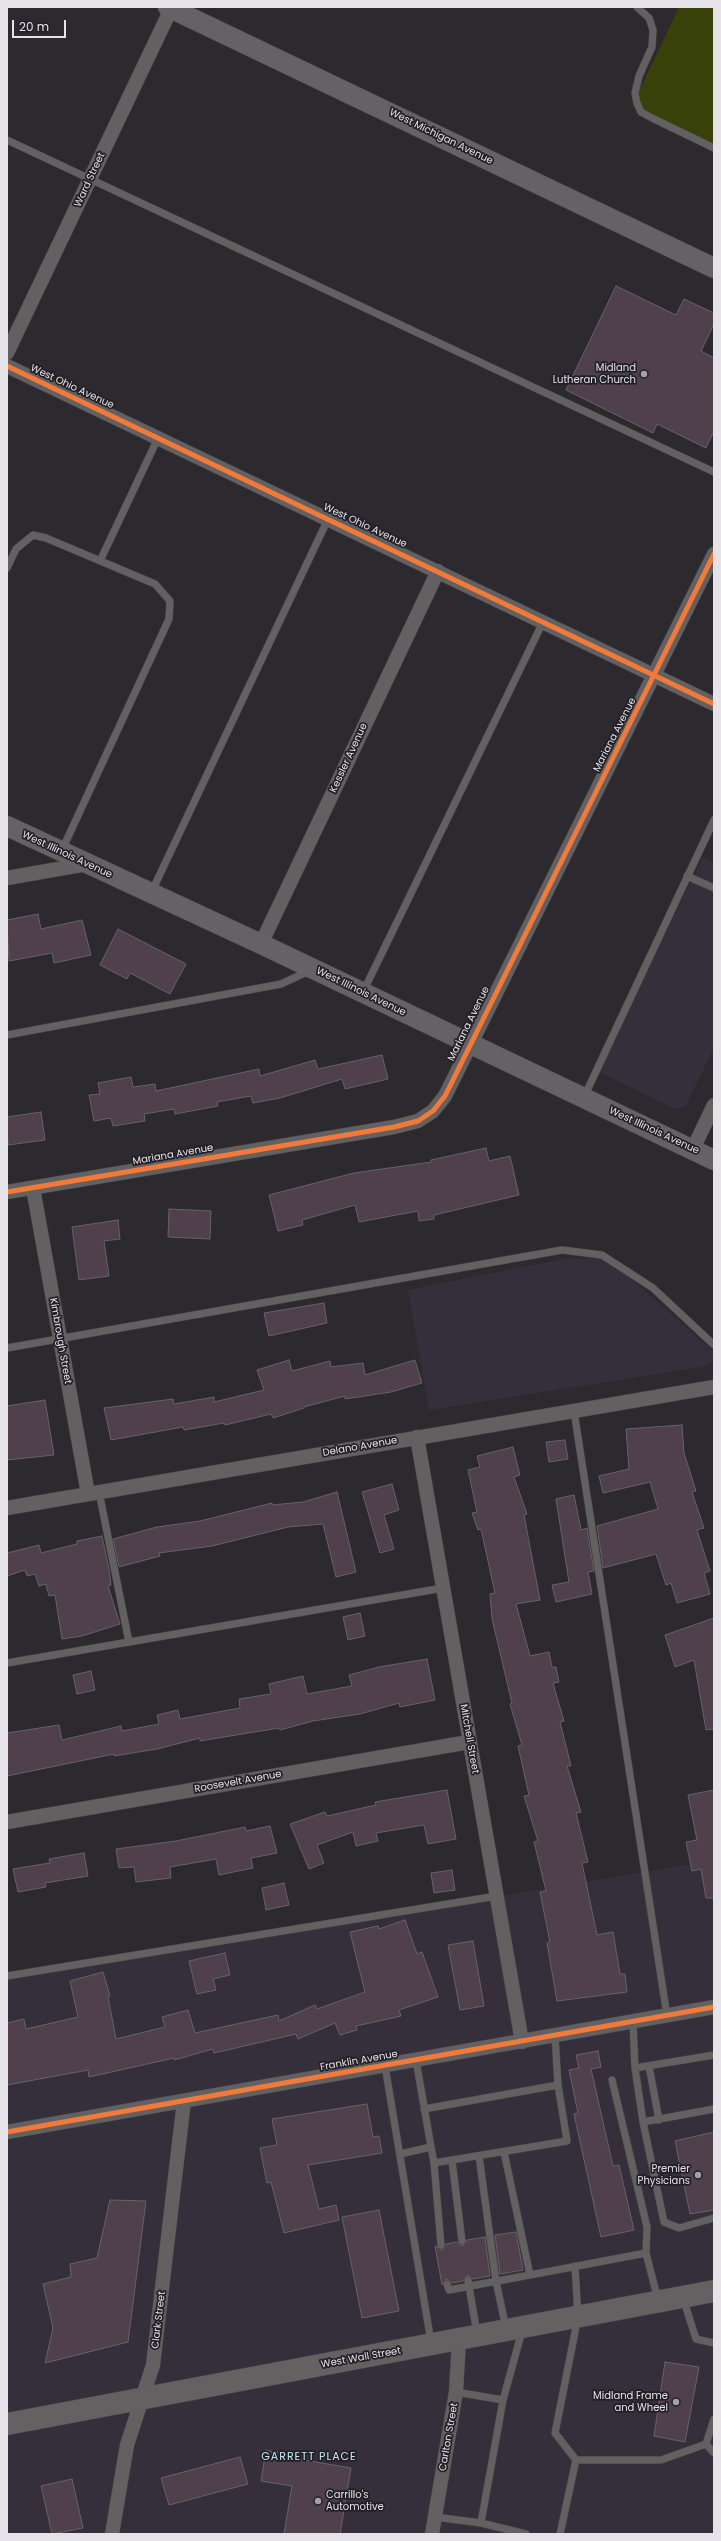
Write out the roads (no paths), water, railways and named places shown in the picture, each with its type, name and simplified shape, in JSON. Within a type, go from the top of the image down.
[{"type":"main road","name":"West Michigan Avenue","points":[[170,8],[714,268]]},
{"type":"main road","name":"West Illinois Avenue","points":[[7,826],[261,944],[714,1160]]},
{"type":"main road","name":"West Wall Street","points":[[7,2424],[714,2291]]},
{"type":"street","name":"Ward Street","points":[[7,353],[170,8]]},
{"type":"street","name":"West Ohio Avenue","points":[[7,366],[714,704]]},
{"type":"street","name":"Mariana Avenue","points":[[7,1192],[386,1128],[418,1121],[427,1117],[440,1103],[468,1044],[655,676],[714,554]]},
{"type":"street","name":"Kessler Avenue","points":[[261,944],[438,571]]},
{"type":"street","points":[[7,878],[87,864]]},
{"type":"street","points":[[693,1149],[714,1105]]},
{"type":"street","name":"Kimbrough Street","points":[[33,1188],[60,1339],[93,1493]]},
{"type":"street","name":"Delano Avenue","points":[[7,1508],[714,1387]]},
{"type":"street","name":"Mitchell Street","points":[[417,1437],[522,2042]]},
{"type":"street","name":"Roosevelt Avenue","points":[[7,1822],[469,1742]]},
{"type":"street","name":"Franklin Avenue","points":[[7,2132],[714,2008]]},
{"type":"street","name":"Clark Street","points":[[112,2534],[127,2445],[153,2365],[184,2101]]},
{"type":"street","name":"Carlton Street","points":[[432,2534],[456,2392],[468,2338]]},
{"type":"lane","points":[[637,7],[649,18],[653,30],[652,47],[637,82],[635,93],[641,112],[714,148]]},
{"type":"lane","points":[[7,140],[714,472]]},
{"type":"lane","points":[[100,561],[158,438]]},
{"type":"lane","points":[[151,894],[328,519]]},
{"type":"lane","points":[[7,568],[16,549],[32,536],[46,538],[155,584],[170,601],[169,619],[61,852]]},
{"type":"lane","points":[[363,993],[543,622]]},
{"type":"lane","points":[[584,1098],[714,820]]},
{"type":"lane","points":[[687,876],[714,888]]},
{"type":"lane","points":[[7,1035],[281,984],[313,969]]},
{"type":"lane","points":[[7,1348],[562,1250],[602,1255],[653,1288],[714,1345]]},
{"type":"lane","points":[[574,1411],[667,2016]]},
{"type":"lane","points":[[93,1493],[129,1642]]},
{"type":"lane","points":[[7,1663],[443,1588]]},
{"type":"lane","points":[[7,1976],[497,1896]]},
{"type":"lane","points":[[633,2022],[636,2068],[643,2122],[664,2222],[678,2228],[714,2218]]},
{"type":"lane","points":[[434,2163],[567,2141],[558,2085],[555,2036]]},
{"type":"lane","points":[[636,2068],[714,2055]]},
{"type":"lane","points":[[416,2060],[434,2163],[441,2245]]},
{"type":"lane","points":[[385,2066],[432,2345]]},
{"type":"lane","points":[[649,2066],[659,2120]]},
{"type":"lane","points":[[612,2080],[647,2227],[646,2254],[658,2302]]},
{"type":"lane","points":[[424,2109],[558,2085]]},
{"type":"lane","points":[[643,2122],[714,2109]]},
{"type":"lane","points":[[400,2154],[431,2147]]},
{"type":"lane","points":[[504,2152],[530,2275]]},
{"type":"lane","points":[[479,2156],[496,2281],[515,2329],[482,2523]]},
{"type":"lane","points":[[452,2161],[462,2241]]},
{"type":"lane","points":[[447,2284],[449,2290],[469,2283],[496,2281],[646,2254]]},
{"type":"lane","points":[[575,2266],[578,2317],[555,2433],[576,2460]]},
{"type":"lane","points":[[468,2338],[469,2283]]},
{"type":"lane","points":[[682,2297],[696,2340],[714,2344]]},
{"type":"lane","points":[[456,2392],[503,2400]]},
{"type":"lane","points":[[706,2444],[714,2419]]},
{"type":"lane","points":[[576,2460],[661,2460],[706,2444]]},
{"type":"lane","points":[[706,2444],[714,2453]]},
{"type":"lane","points":[[560,2534],[576,2460]]},
{"type":"lane","points":[[435,2517],[482,2523],[526,2534]]},
{"type":"place","name":"Midland Lutheran Church","points":[[644,374]]},
{"type":"place","name":"Premier Physicians","points":[[698,2175]]},
{"type":"place","name":"Midland Frame and Wheel","points":[[676,2402]]},
{"type":"place","name":"Carrillo's Automotive","points":[[318,2501]]},
{"type":"district","name":"GARRETT PLACE","points":[[309,2457]]}]
